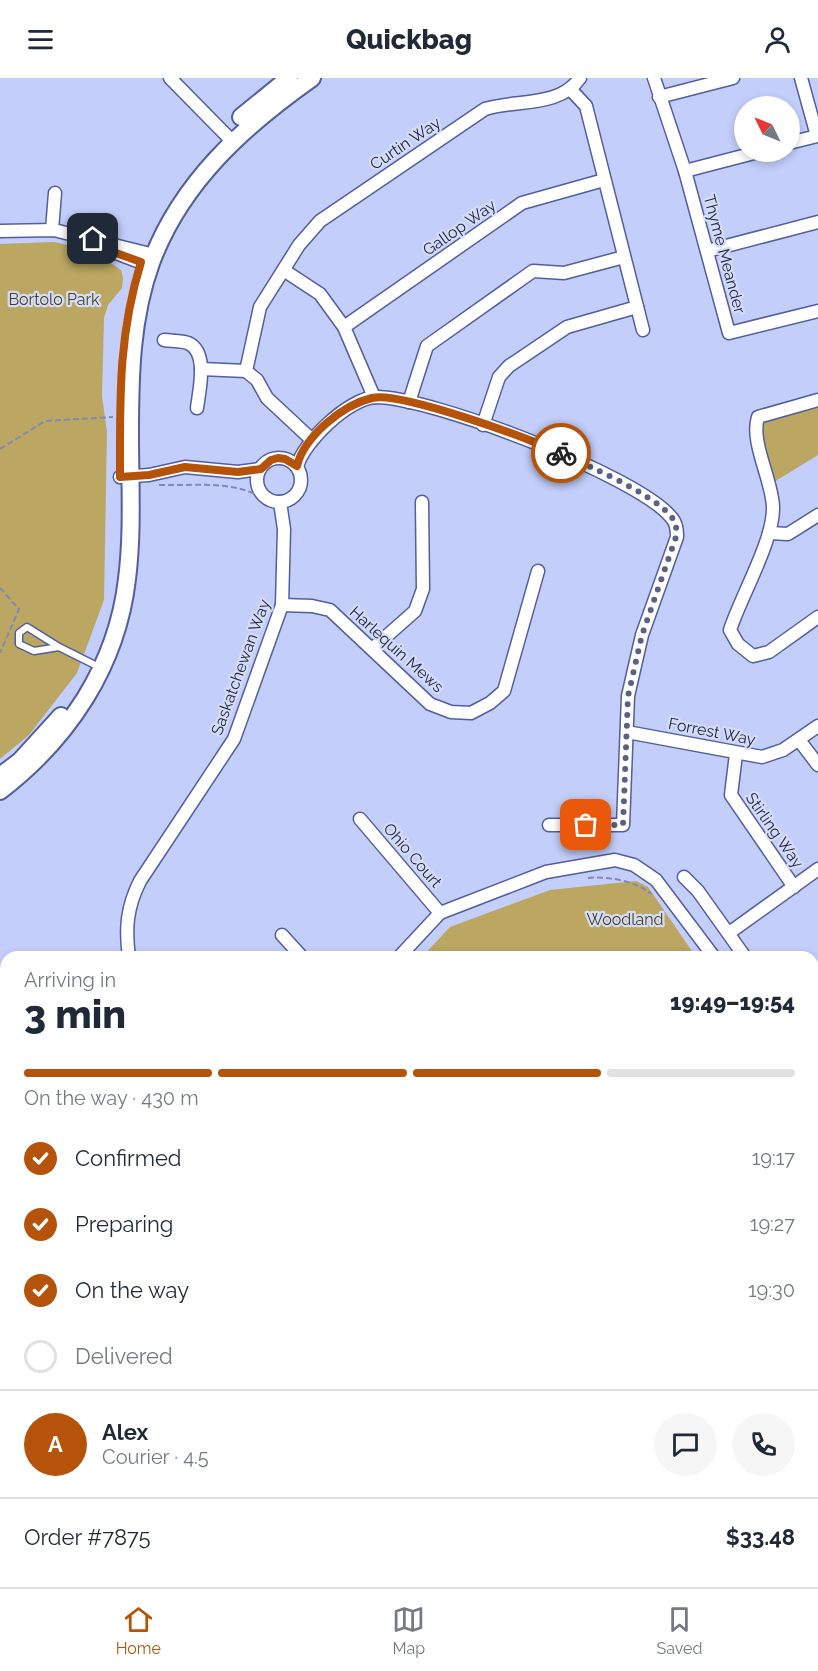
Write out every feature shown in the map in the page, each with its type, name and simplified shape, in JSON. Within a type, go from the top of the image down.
[{"type":"main road","points":[[0,791],[33,765],[65,729],[88,695],[108,654],[127,582],[121,354],[129,303],[147,259],[228,137],[289,78]]},
{"type":"main road","points":[[228,137],[312,78]]},
{"type":"main road","points":[[0,776],[20,761],[56,722],[93,664],[106,630],[117,580],[125,476]]},
{"type":"street","points":[[170,78],[228,137]]},
{"type":"street","points":[[580,78],[571,90],[586,106],[643,330]]},
{"type":"street","name":"Thyme Meander","points":[[654,78],[685,171],[729,333],[818,311]]},
{"type":"street","points":[[659,97],[733,78]]},
{"type":"street","points":[[800,140],[817,136],[801,78]]},
{"type":"street","name":"Curtin Way","points":[[246,371],[260,307],[285,271],[299,245],[320,221],[485,109],[505,102],[549,98],[571,90]]},
{"type":"street","points":[[685,171],[734,158]]},
{"type":"street","name":"Gallop Way","points":[[344,327],[522,203],[604,180]]},
{"type":"street","points":[[52,230],[55,194]]},
{"type":"street","points":[[708,252],[818,222]]},
{"type":"street","points":[[0,231],[52,230],[109,244],[116,253],[147,259]]},
{"type":"street","points":[[409,402],[427,346],[532,271],[564,273],[624,257]]},
{"type":"street","points":[[285,271],[320,294],[344,327],[374,397]]},
{"type":"street","points":[[483,425],[499,377],[509,366],[567,327],[637,307]]},
{"type":"street","points":[[164,340],[189,343],[196,350],[201,369],[197,408]]},
{"type":"street","points":[[201,369],[246,371],[257,380],[267,398],[312,440]]},
{"type":"street","points":[[297,466],[278,458],[271,460],[261,469],[258,475],[259,488],[276,506],[293,498],[301,486],[302,480],[297,466],[300,454],[342,412],[374,397],[409,402],[557,451],[644,496],[669,515],[677,526],[676,537],[642,635],[628,696],[623,825],[549,825]]},
{"type":"street","points":[[818,400],[758,417],[754,428],[768,477],[773,508],[768,533],[730,630],[738,644],[753,656],[769,652],[818,617]]},
{"type":"street","points":[[125,476],[185,467],[238,472],[261,469]]},
{"type":"street","points":[[372,649],[415,611],[423,589],[422,502]]},
{"type":"street","name":"Saskatchewan Way","points":[[129,951],[127,918],[130,901],[140,881],[234,739],[282,605],[284,529],[276,506]]},
{"type":"street","points":[[768,533],[788,534],[818,515]]},
{"type":"street","name":"Harlequin Mews","points":[[282,605],[312,606],[330,610],[430,704],[451,712],[471,713],[490,703],[504,691],[538,571]]},
{"type":"street","name":"Forrest Way","points":[[627,732],[762,757],[783,750],[818,726]]},
{"type":"street","points":[[799,740],[818,765]]},
{"type":"street","name":"Stirling Way","points":[[736,754],[731,785],[735,804],[794,887]]},
{"type":"street","name":"Ohio Court","points":[[360,819],[440,913]]},
{"type":"street","points":[[405,951],[440,913],[546,872],[615,860],[634,865],[656,880],[709,951]]},
{"type":"street","points":[[729,933],[818,869]]},
{"type":"street","points":[[684,877],[741,951]]},
{"type":"street","points":[[282,935],[297,951]]},
{"type":"lane","points":[[60,647],[28,650],[19,644],[18,633],[27,627],[93,664]]},
{"type":"path","points":[[0,449],[45,421],[113,417]]},
{"type":"path","points":[[155,485],[238,486],[253,491],[276,506]]},
{"type":"path","points":[[0,588],[19,609],[0,653]]},
{"type":"path","points":[[578,878],[602,877],[644,888],[653,896]]},
{"type":"green space","name":"Bortolo Park","points":[[54,242],[77,247],[102,257],[121,270],[123,278],[122,288],[108,305],[104,318],[102,396],[107,432],[104,600],[77,673],[29,735],[0,759],[0,244]]},
{"type":"green space","points":[[818,405],[818,455],[774,482],[758,427],[761,421]]},
{"type":"green space","name":"Woodland","points":[[636,881],[648,887],[692,951],[428,951],[450,927],[550,890]]},
{"type":"way so far","points":[[561,453],[644,496],[669,515],[677,526],[676,537],[642,635],[628,696],[623,825],[586,825]]},
{"type":"route","points":[[93,239],[109,244],[116,253],[141,262],[129,303],[121,354],[120,477],[149,475],[185,467],[238,472],[261,469],[271,460],[278,458],[297,466],[300,454],[322,429],[342,412],[374,397],[409,402],[445,411],[561,453]]}]
